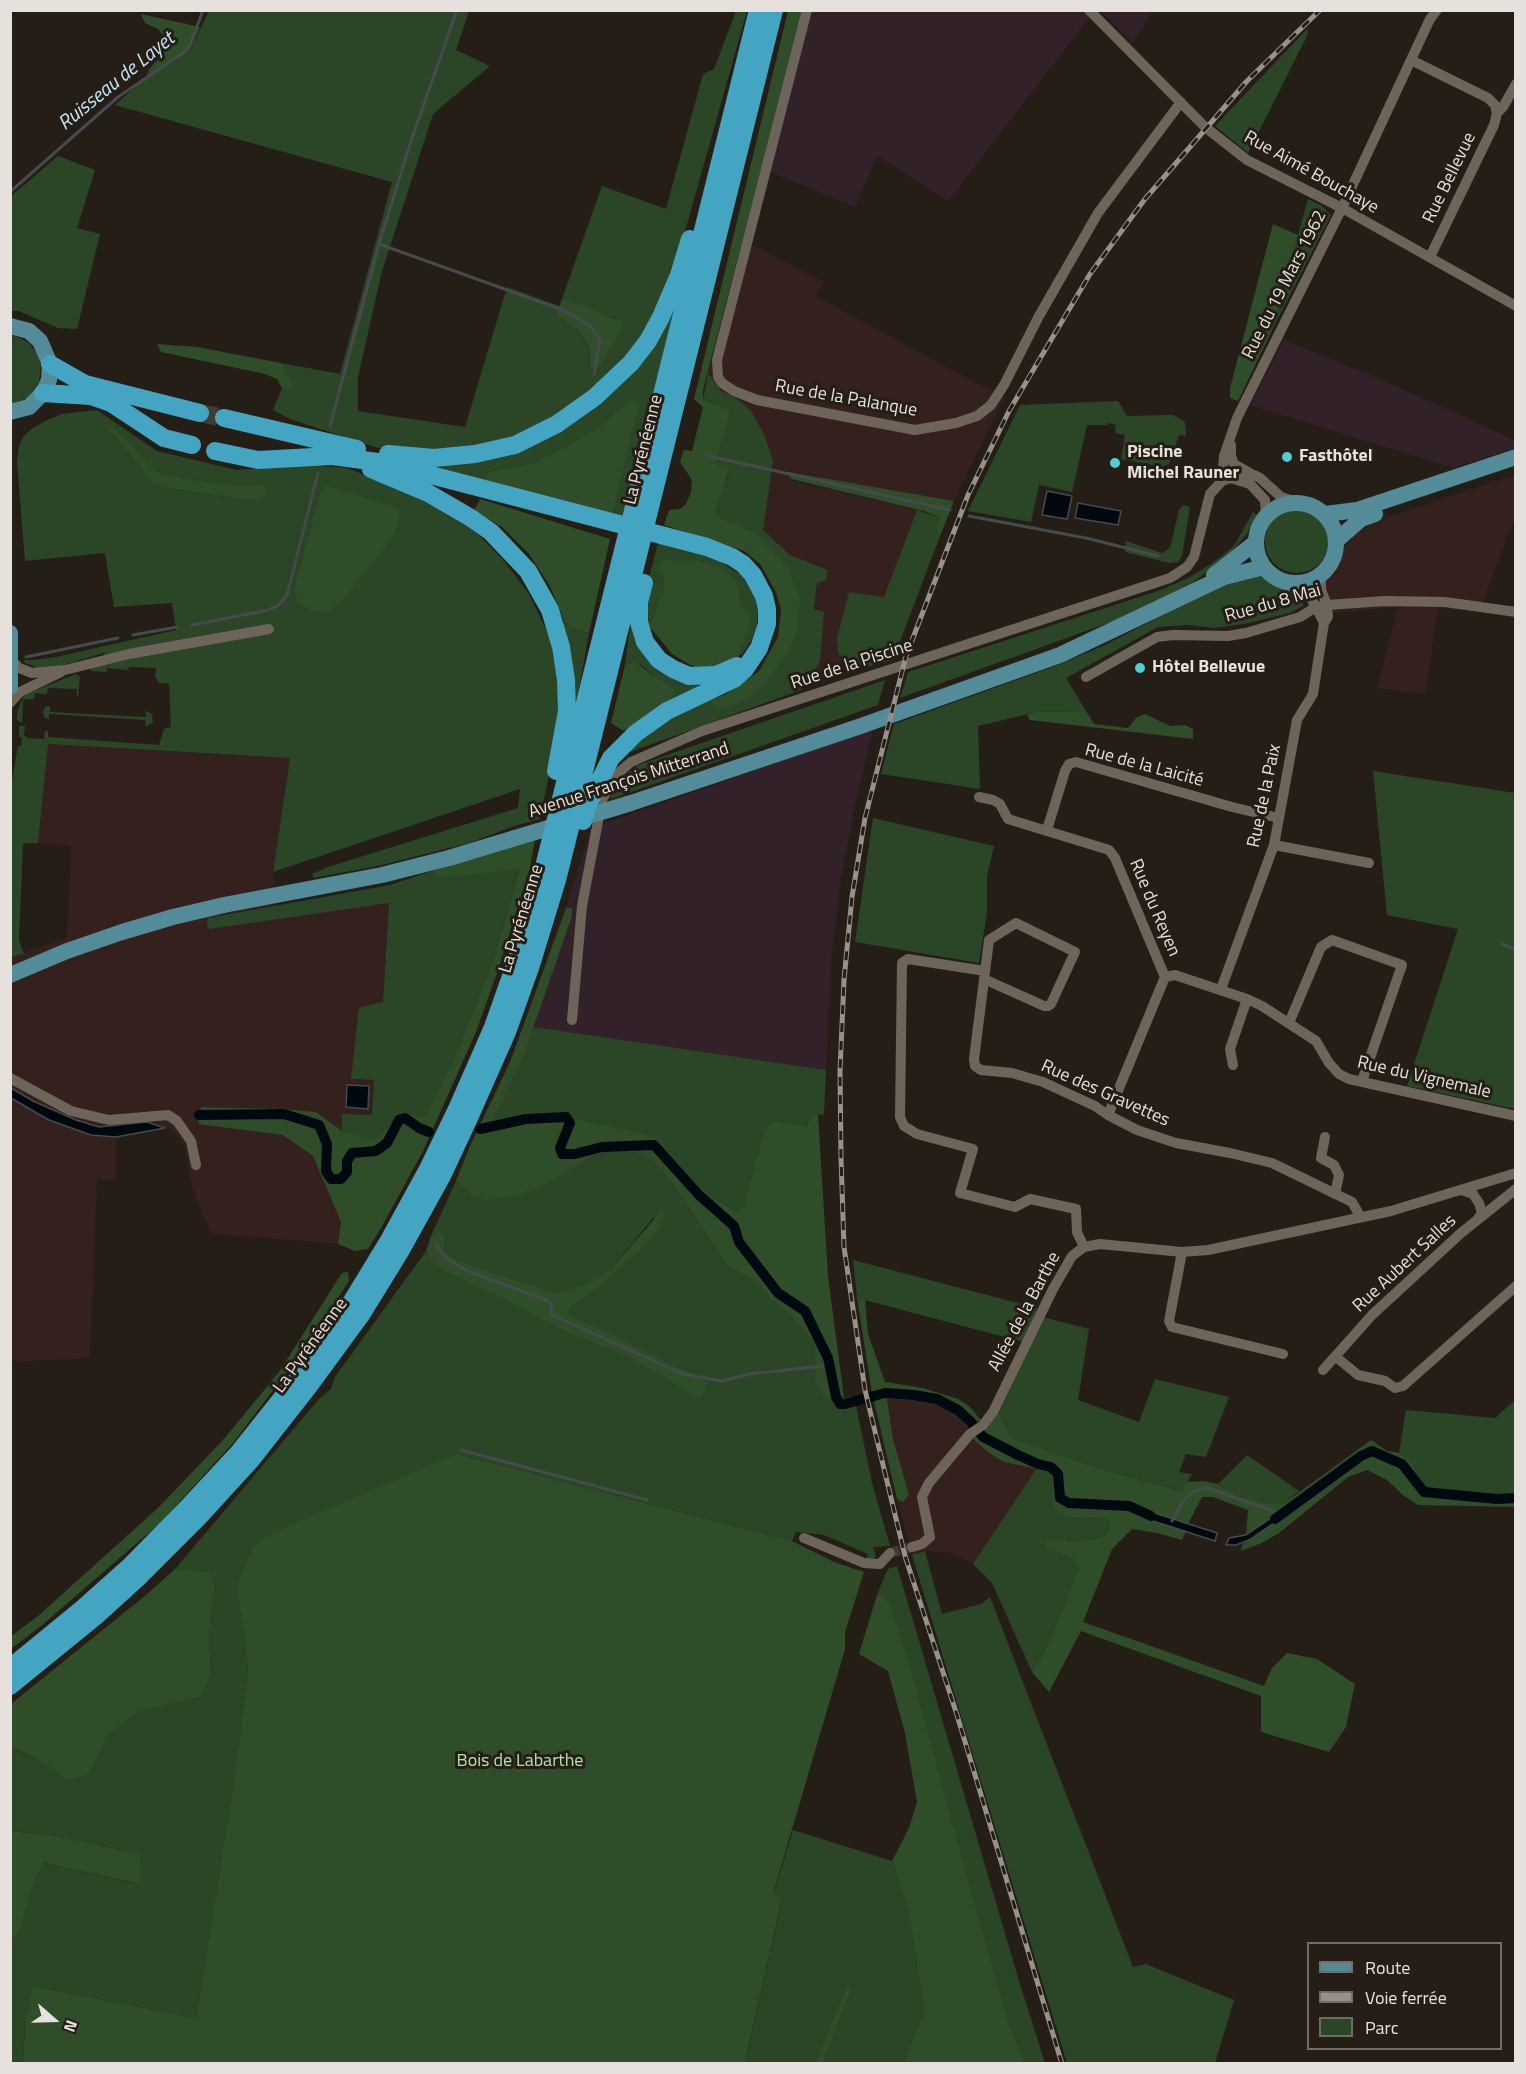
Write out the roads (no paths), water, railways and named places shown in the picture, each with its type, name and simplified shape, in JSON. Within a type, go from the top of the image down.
[{"type":"highway","name":"La Pyrénéenne","points":[[10,1668],[129,1567],[239,1452],[297,1379],[349,1306],[388,1242],[429,1167],[457,1109],[493,1027],[515,965],[549,848],[758,10]]},
{"type":"highway","name":"La Pyrénéenne","points":[[10,1686],[96,1616],[198,1518],[250,1460],[309,1386],[361,1315],[401,1250],[442,1176],[469,1118],[507,1032],[530,968],[557,880],[774,10]]},
{"type":"highway","points":[[215,451],[258,460],[351,454],[434,458],[475,454],[515,445],[557,424],[595,397],[631,363],[648,341],[679,274],[709,179],[720,166]]},
{"type":"highway","points":[[50,364],[85,384],[200,413]]},
{"type":"highway","points":[[43,393],[91,396],[111,403],[164,438],[192,445]]},
{"type":"highway","points":[[224,418],[351,454],[707,547],[732,557],[753,574],[764,596],[767,609],[767,624],[759,648],[745,669],[734,679],[667,711],[636,733],[611,758],[589,802],[574,856],[557,880]]},
{"type":"highway","points":[[351,454],[428,493],[490,532],[528,571],[550,610],[561,647],[567,680],[567,711],[547,811],[549,848]]},
{"type":"highway","points":[[653,501],[657,520],[639,602],[639,622],[645,642],[659,660],[689,676],[716,675],[728,671],[759,648]]},
{"type":"main road","points":[[10,326],[29,331],[40,341],[50,364],[49,380],[43,393],[29,407],[11,414]]},
{"type":"main road","points":[[1325,514],[1357,510],[1515,457]]},
{"type":"main road","points":[[1336,540],[1361,519],[1515,467]]},
{"type":"main road","points":[[1297,502],[1307,504],[1325,514],[1335,531],[1336,540],[1335,553],[1330,565],[1313,580],[1294,583],[1272,576],[1258,555],[1256,542],[1257,532],[1266,516],[1275,508],[1297,502]]},
{"type":"main road","name":"Avenue François Mitterrand","points":[[1186,594],[1230,564],[1256,542]]},
{"type":"main road","name":"Avenue François Mitterrand","points":[[10,975],[67,951],[122,932],[224,905],[382,875],[449,858],[631,803],[858,727],[1060,655],[1224,577],[1264,567]]},
{"type":"main road","points":[[10,633],[10,687]]},
{"type":"main road","name":"Avenue François Mitterrand","points":[[10,963],[67,951]]},
{"type":"street","name":"Rue de la Palanque","points":[[807,10],[717,360],[718,377],[722,383],[734,391],[757,399],[915,430],[956,423],[977,416],[991,405],[1004,385],[1039,316],[1098,213],[1181,102]]},
{"type":"street","name":"Rue Aimé Bouchaye","points":[[1089,10],[1205,127],[1247,160],[1342,208],[1515,306]]},
{"type":"street","name":"Rue du 19 Mars 1962","points":[[1226,479],[1224,456],[1237,418],[1342,208],[1430,19],[1437,10]]},
{"type":"street","points":[[1411,60],[1488,98],[1495,105],[1497,113]]},
{"type":"street","name":"Rue Bellevue","points":[[1430,257],[1494,125],[1497,113],[1503,107],[1515,84]]},
{"type":"street","points":[[1237,418],[1231,444],[1234,464],[1255,475],[1281,497],[1297,502]]},
{"type":"street","points":[[1226,479],[1235,474],[1255,475]]},
{"type":"street","points":[[1226,479],[1250,484],[1257,489],[1265,500],[1266,516]]},
{"type":"street","name":"Rue de la Piscine","points":[[572,1020],[582,906],[602,800],[616,776],[631,762],[702,731],[1170,578],[1187,567],[1194,557],[1210,494],[1226,479]]},
{"type":"street","points":[[1321,575],[1322,606]]},
{"type":"street","points":[[1294,583],[1322,606]]},
{"type":"street","name":"Rue du 8 Mai","points":[[1086,677],[1156,637],[1228,636],[1246,633],[1300,617],[1322,606],[1385,601],[1445,602],[1515,612]]},
{"type":"street","name":"Rue de la Paix","points":[[1221,990],[1274,845],[1297,720],[1314,688],[1324,623],[1328,616],[1322,606]]},
{"type":"street","points":[[11,659],[20,668],[32,673],[65,670],[129,654],[269,629]]},
{"type":"street","points":[[10,703],[20,692],[65,670]]},
{"type":"street","name":"Rue de la Laicité","points":[[1047,831],[1065,771],[1069,764],[1076,762],[1232,807],[1279,818]]},
{"type":"street","name":"Rue du Reyen","points":[[979,797],[1000,804],[1008,819],[1109,850],[1115,858],[1165,976],[1108,1115]]},
{"type":"street","points":[[1274,845],[1369,863]]},
{"type":"street","points":[[985,975],[989,940],[1016,923],[1074,950],[1075,955],[1048,1006],[985,975],[908,959],[902,963],[900,1117],[904,1126],[917,1134],[972,1149],[960,1193],[1015,1207],[1030,1199],[1076,1209],[1077,1232],[1084,1247]]},
{"type":"street","points":[[1289,1023],[1321,947],[1332,940],[1402,965],[1362,1081]]},
{"type":"street","name":"Rue des Gravettes","points":[[985,975],[975,1066],[981,1070],[1012,1073],[1043,1082],[1095,1106],[1137,1130],[1176,1143],[1272,1164],[1352,1202],[1360,1216]]},
{"type":"street","name":"Rue du Vignemale","points":[[1165,976],[1175,975],[1247,999],[1316,1041],[1329,1063],[1339,1074],[1349,1079],[1515,1116]]},
{"type":"street","points":[[1233,1065],[1230,1049],[1247,999]]},
{"type":"street","points":[[10,1078],[71,1111],[109,1120],[168,1115],[177,1121],[191,1141],[196,1165]]},
{"type":"street","points":[[1325,1137],[1321,1158],[1334,1165],[1339,1175],[1335,1194]]},
{"type":"street","name":"Allée de la Barthe","points":[[912,1547],[922,1544],[930,1537],[922,1497],[929,1483],[970,1434],[983,1425],[993,1412],[1053,1289],[1072,1256],[1084,1247],[1100,1244],[1182,1252],[1208,1250],[1391,1211],[1515,1173]]},
{"type":"street","name":"Rue Aubert Salles","points":[[1323,1370],[1372,1316],[1477,1220],[1515,1189]]},
{"type":"street","points":[[1462,1190],[1473,1194],[1479,1203],[1482,1213],[1477,1220]]},
{"type":"street","points":[[1182,1252],[1170,1321],[1172,1327],[1283,1354]]},
{"type":"street","points":[[1336,1357],[1358,1375],[1385,1381],[1395,1388],[1403,1386],[1515,1286]]},
{"type":"street","points":[[804,1538],[864,1563],[880,1564],[890,1553]]},
{"type":"waterway","name":"Ruisseau de Layet","points":[[10,192],[118,97],[186,51],[203,10]]},
{"type":"waterway","points":[[330,426],[379,244],[412,138],[457,10]]},
{"type":"waterway","points":[[379,244],[563,310],[590,326],[600,340],[594,374]]},
{"type":"waterway","points":[[709,456],[950,510]]},
{"type":"waterway","points":[[192,625],[269,610],[279,605],[287,595],[318,473]]},
{"type":"waterway","points":[[969,516],[1086,538],[1158,556]]},
{"type":"waterway","points":[[133,635],[177,627]]},
{"type":"waterway","points":[[26,657],[118,638]]},
{"type":"waterway","points":[[1502,944],[1516,950]]},
{"type":"waterway","points":[[199,1115],[284,1114],[319,1125],[327,1144],[326,1171],[331,1179],[341,1179],[347,1172],[347,1161],[352,1153],[376,1151],[387,1143],[399,1120],[405,1118],[429,1132]]},
{"type":"waterway","points":[[480,1129],[526,1119],[566,1117],[570,1123],[560,1148],[562,1154],[575,1154],[602,1147],[654,1145],[699,1195],[734,1226],[739,1242],[778,1293],[805,1311],[828,1358],[836,1397],[840,1404],[885,1393],[937,1399],[958,1410],[983,1437],[1038,1464],[1051,1467],[1058,1474],[1060,1498],[1069,1503],[1129,1506],[1151,1516]]},
{"type":"waterway","points":[[436,1245],[446,1258],[465,1270],[546,1300],[552,1304],[551,1313],[554,1316],[683,1374],[722,1381],[750,1374],[830,1365]]},
{"type":"waterway","points":[[461,1450],[647,1500]]},
{"type":"waterway","points":[[1275,1519],[1361,1456],[1372,1451],[1402,1464],[1424,1492],[1497,1499],[1516,1498]]},
{"type":"waterway","points":[[1172,1521],[1183,1501],[1194,1491],[1207,1488],[1280,1513]]},
{"type":"tunnel","points":[[200,413],[224,418]]},
{"type":"tunnel","points":[[890,1553],[912,1547]]},
{"type":"railway","points":[[1062,2064],[957,1715],[905,1556],[865,1390],[844,1247],[841,1158],[840,1071],[844,980],[852,897],[865,818],[906,656],[968,495],[1009,411],[1090,274],[1145,199],[1247,81],[1320,10]]},
{"type":"place","name":"Fasthôtel","points":[[1287,457]]},
{"type":"place","name":"Piscine Michel Rauner","points":[[1115,463]]},
{"type":"place","name":"Hôtel Bellevue","points":[[1140,668]]},
{"type":"park label","name":"Bois de Labarthe","points":[[520,1762]]}]
